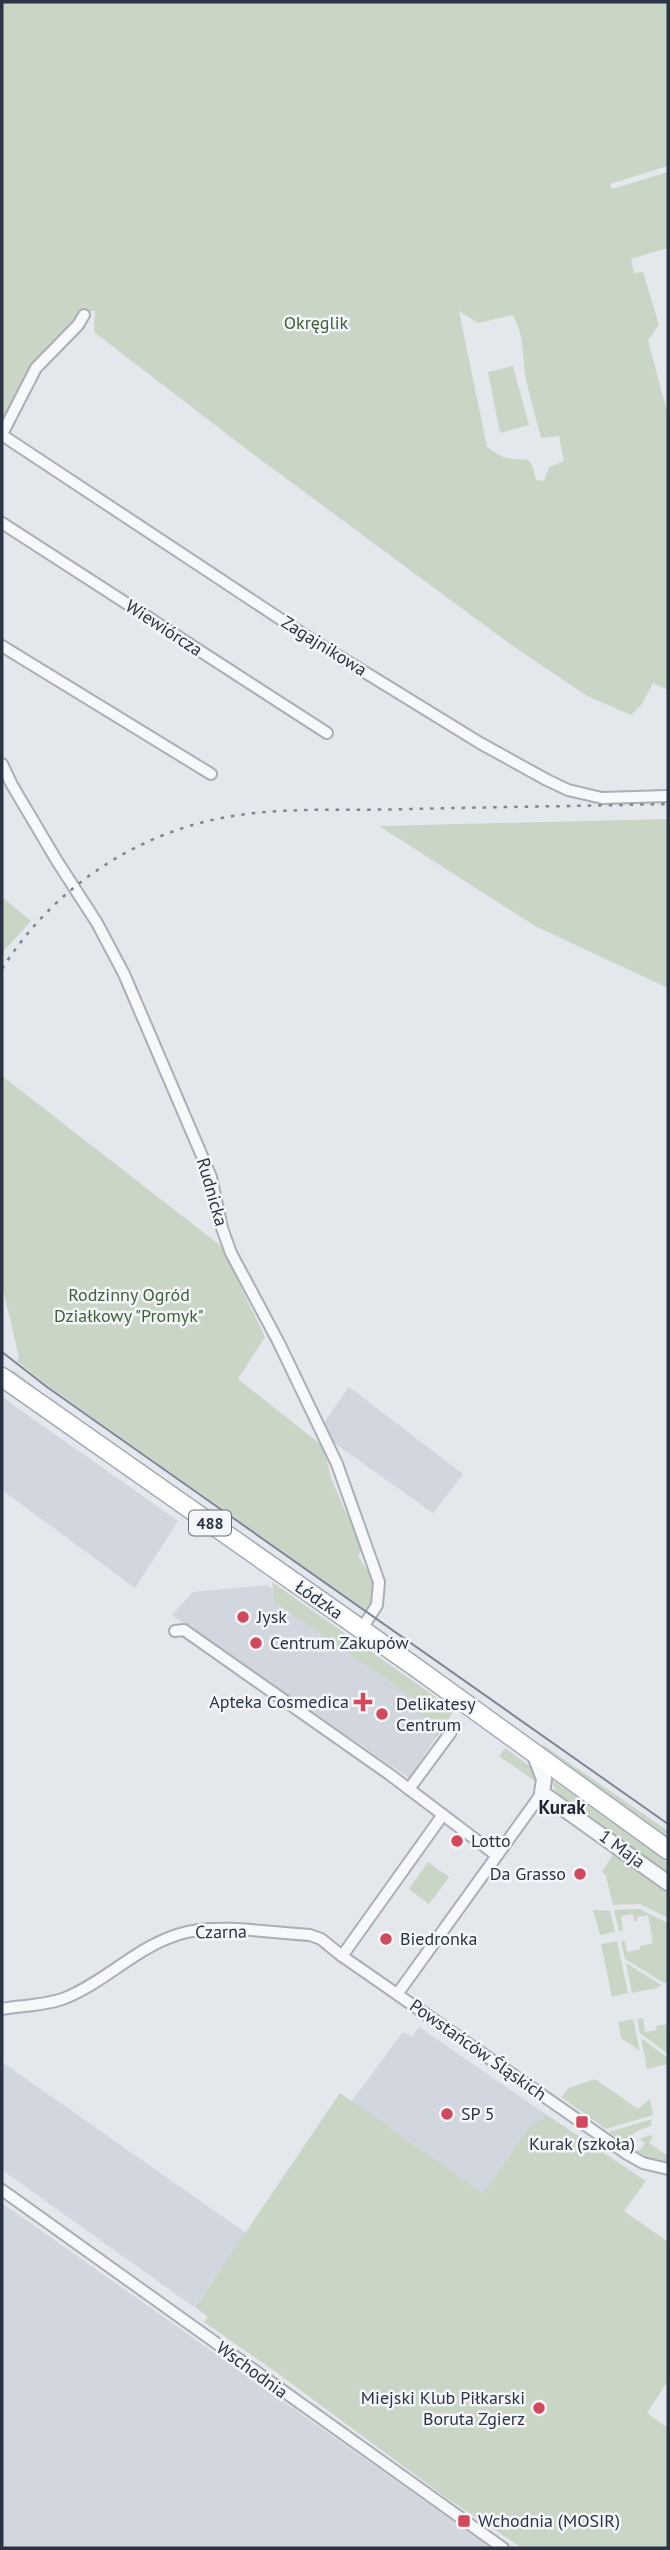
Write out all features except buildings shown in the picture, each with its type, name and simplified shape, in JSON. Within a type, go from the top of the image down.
[{"type":"main road","name":"Łódzka","points":[[2,1379],[534,1752],[668,1850]]},
{"type":"street","points":[[2,434],[36,368],[78,325],[84,315]]},
{"type":"street","name":"Zagajnikowa","points":[[2,434],[306,636],[480,743],[547,780],[568,790],[602,797],[668,796]]},
{"type":"street","name":"Wiewiórcza","points":[[2,523],[327,733]]},
{"type":"street","points":[[2,646],[211,774]]},
{"type":"street","name":"Rudnicka","points":[[2,764],[70,883],[81,895],[124,974],[212,1178],[222,1228],[231,1253],[279,1343],[337,1464],[379,1582],[377,1605],[361,1630]]},
{"type":"street","points":[[175,1632],[184,1630],[410,1789],[496,1855]]},
{"type":"street","points":[[410,1789],[451,1732]]},
{"type":"street","points":[[534,1752],[544,1779],[541,1793]]},
{"type":"street","name":"Powstańców Śląskich","points":[[541,1793],[398,1993],[627,2154],[643,2163],[668,2169]]},
{"type":"street","name":"1 Maja","points":[[541,1793],[668,1883]]},
{"type":"street","points":[[342,1956],[442,1816]]},
{"type":"street","name":"Czarna","points":[[2,2009],[65,1998],[90,1986],[142,1951],[188,1932],[218,1929],[310,1935],[321,1939],[398,1993]]},
{"type":"street","name":"Wschodnia","points":[[2,2190],[503,2548]]},
{"type":"shaded area","points":[[349,1387],[463,1474],[433,1513],[333,1442],[323,1424]]},
{"type":"shaded area","points":[[2,1397],[178,1521],[135,1588],[2,1490]]},
{"type":"shaded area","points":[[267,1585],[451,1715],[409,1778],[172,1615],[193,1592]]},
{"type":"shaded area","points":[[419,2027],[547,2115],[529,2127],[483,2193],[351,2102],[403,2032],[412,2037]]},
{"type":"shaded area","points":[[2,2062],[246,2233],[194,2307],[2,2170]]},
{"type":"shaded area","points":[[2,2203],[491,2548],[4,2548]]},
{"type":"green space","name":"Okręglik","points":[[2,2],[668,2],[668,166],[610,184],[612,189],[668,172],[668,248],[631,259],[634,273],[643,272],[659,325],[648,340],[668,415],[668,690],[653,683],[642,704],[631,715],[587,696],[510,644],[249,451],[94,332],[95,311],[79,311],[71,327],[35,363],[2,421]],"holes":[[[459,311],[478,323],[512,315],[516,322],[541,438],[559,436],[564,461],[549,467],[544,481],[536,480],[529,461],[503,457],[487,447]]]},
{"type":"green space","points":[[513,366],[529,425],[500,433],[488,372]]},
{"type":"green space","points":[[668,819],[668,988],[535,926],[379,826]]},
{"type":"green space","points":[[2,897],[31,921],[2,953]]},
{"type":"green space","name":"Rodzinny Ogród Działkowy \"Promyk\"","points":[[2,1076],[221,1246],[265,1337],[238,1379],[324,1447],[331,1478],[362,1550],[358,1556],[367,1570],[371,1569],[378,1588],[369,1612],[48,1386],[17,1361],[19,1357],[2,1285]]},
{"type":"green space","points":[[13,1370],[46,1396],[363,1618],[12,1374]]},
{"type":"green space","points":[[10,1390],[385,1655],[384,1657],[5,1391]]},
{"type":"green space","points":[[272,1582],[454,1710],[437,1737],[425,1729],[430,1722],[417,1713],[423,1705],[278,1604],[275,1608]]},
{"type":"green space","points":[[542,1744],[668,1831],[668,1839],[546,1753]]},
{"type":"green space","points":[[505,1748],[536,1771],[539,1784],[499,1756]]},
{"type":"green space","points":[[551,1779],[668,1862],[668,1876],[566,1805],[558,1796]]},
{"type":"green space","points":[[615,1851],[668,1889],[668,1918],[640,1904],[613,1905],[606,1876],[602,1872]]},
{"type":"green space","points":[[428,1862],[449,1877],[429,1904],[409,1889]]},
{"type":"green space","points":[[639,1909],[668,1923],[668,1982],[664,1983],[625,1959],[621,1942],[625,1941],[627,1952],[653,1943],[648,1915],[637,1917],[637,1921],[634,1921],[633,1914],[621,1916],[623,1930],[619,1931],[614,1910]]},
{"type":"green space","points":[[593,1910],[610,1911],[615,1932],[600,1935]]},
{"type":"green space","points":[[617,1941],[628,1993],[612,1997],[601,1944]]},
{"type":"green space","points":[[626,1963],[661,1985],[632,1993]]},
{"type":"green space","points":[[643,2018],[645,2032],[668,2024],[668,2054],[640,2033],[637,2019]]},
{"type":"green space","points":[[633,2019],[640,2051],[621,2038],[618,2022]]},
{"type":"green space","points":[[641,2038],[668,2058],[668,2064],[647,2069]]},
{"type":"green space","points":[[595,2079],[638,2109],[650,2099],[653,2115],[606,2129],[561,2097],[569,2088]]},
{"type":"green space","points":[[340,2093],[483,2193],[529,2127],[547,2115],[646,2181],[624,2211],[668,2242],[668,2381],[647,2413],[668,2428],[668,2548],[522,2548],[445,2497],[204,2322],[208,2317],[195,2307]]},
{"type":"green space","points":[[652,2119],[651,2126],[637,2131],[624,2142],[609,2132]]},
{"type":"green space","points":[[653,2136],[649,2143],[668,2156],[668,2162],[651,2159],[632,2149],[639,2151],[645,2143],[639,2139]]},
{"type":"tram line","points":[[2,1352],[47,1387],[668,1824]]},
{"type":"railway","points":[[2,969],[23,939],[74,887],[135,848],[168,833],[203,822],[239,815],[302,810],[668,804]]},
{"type":"place","name":"Jysk","points":[[243,1617]]},
{"type":"place","name":"Centrum Zakupów","points":[[256,1643]]},
{"type":"place","name":"Apteka Cosmedica","points":[[363,1702]]},
{"type":"place","name":"Delikatesy Centrum","points":[[382,1714]]},
{"type":"place","name":"Lotto","points":[[457,1841]]},
{"type":"place","name":"Da Grasso","points":[[580,1874]]},
{"type":"place","name":"Biedronka","points":[[386,1939]]},
{"type":"place","name":"SP 5","points":[[447,2114]]},
{"type":"place","name":"Kurak (szkoła)","points":[[582,2122]]},
{"type":"place","name":"Miejski Klub Piłkarski Boruta Zgierz","points":[[539,2408]]},
{"type":"place","name":"Wchodnia (MOSIR)","points":[[464,2521]]},
{"type":"district","name":"Kurak","points":[[562,1807]]}]
